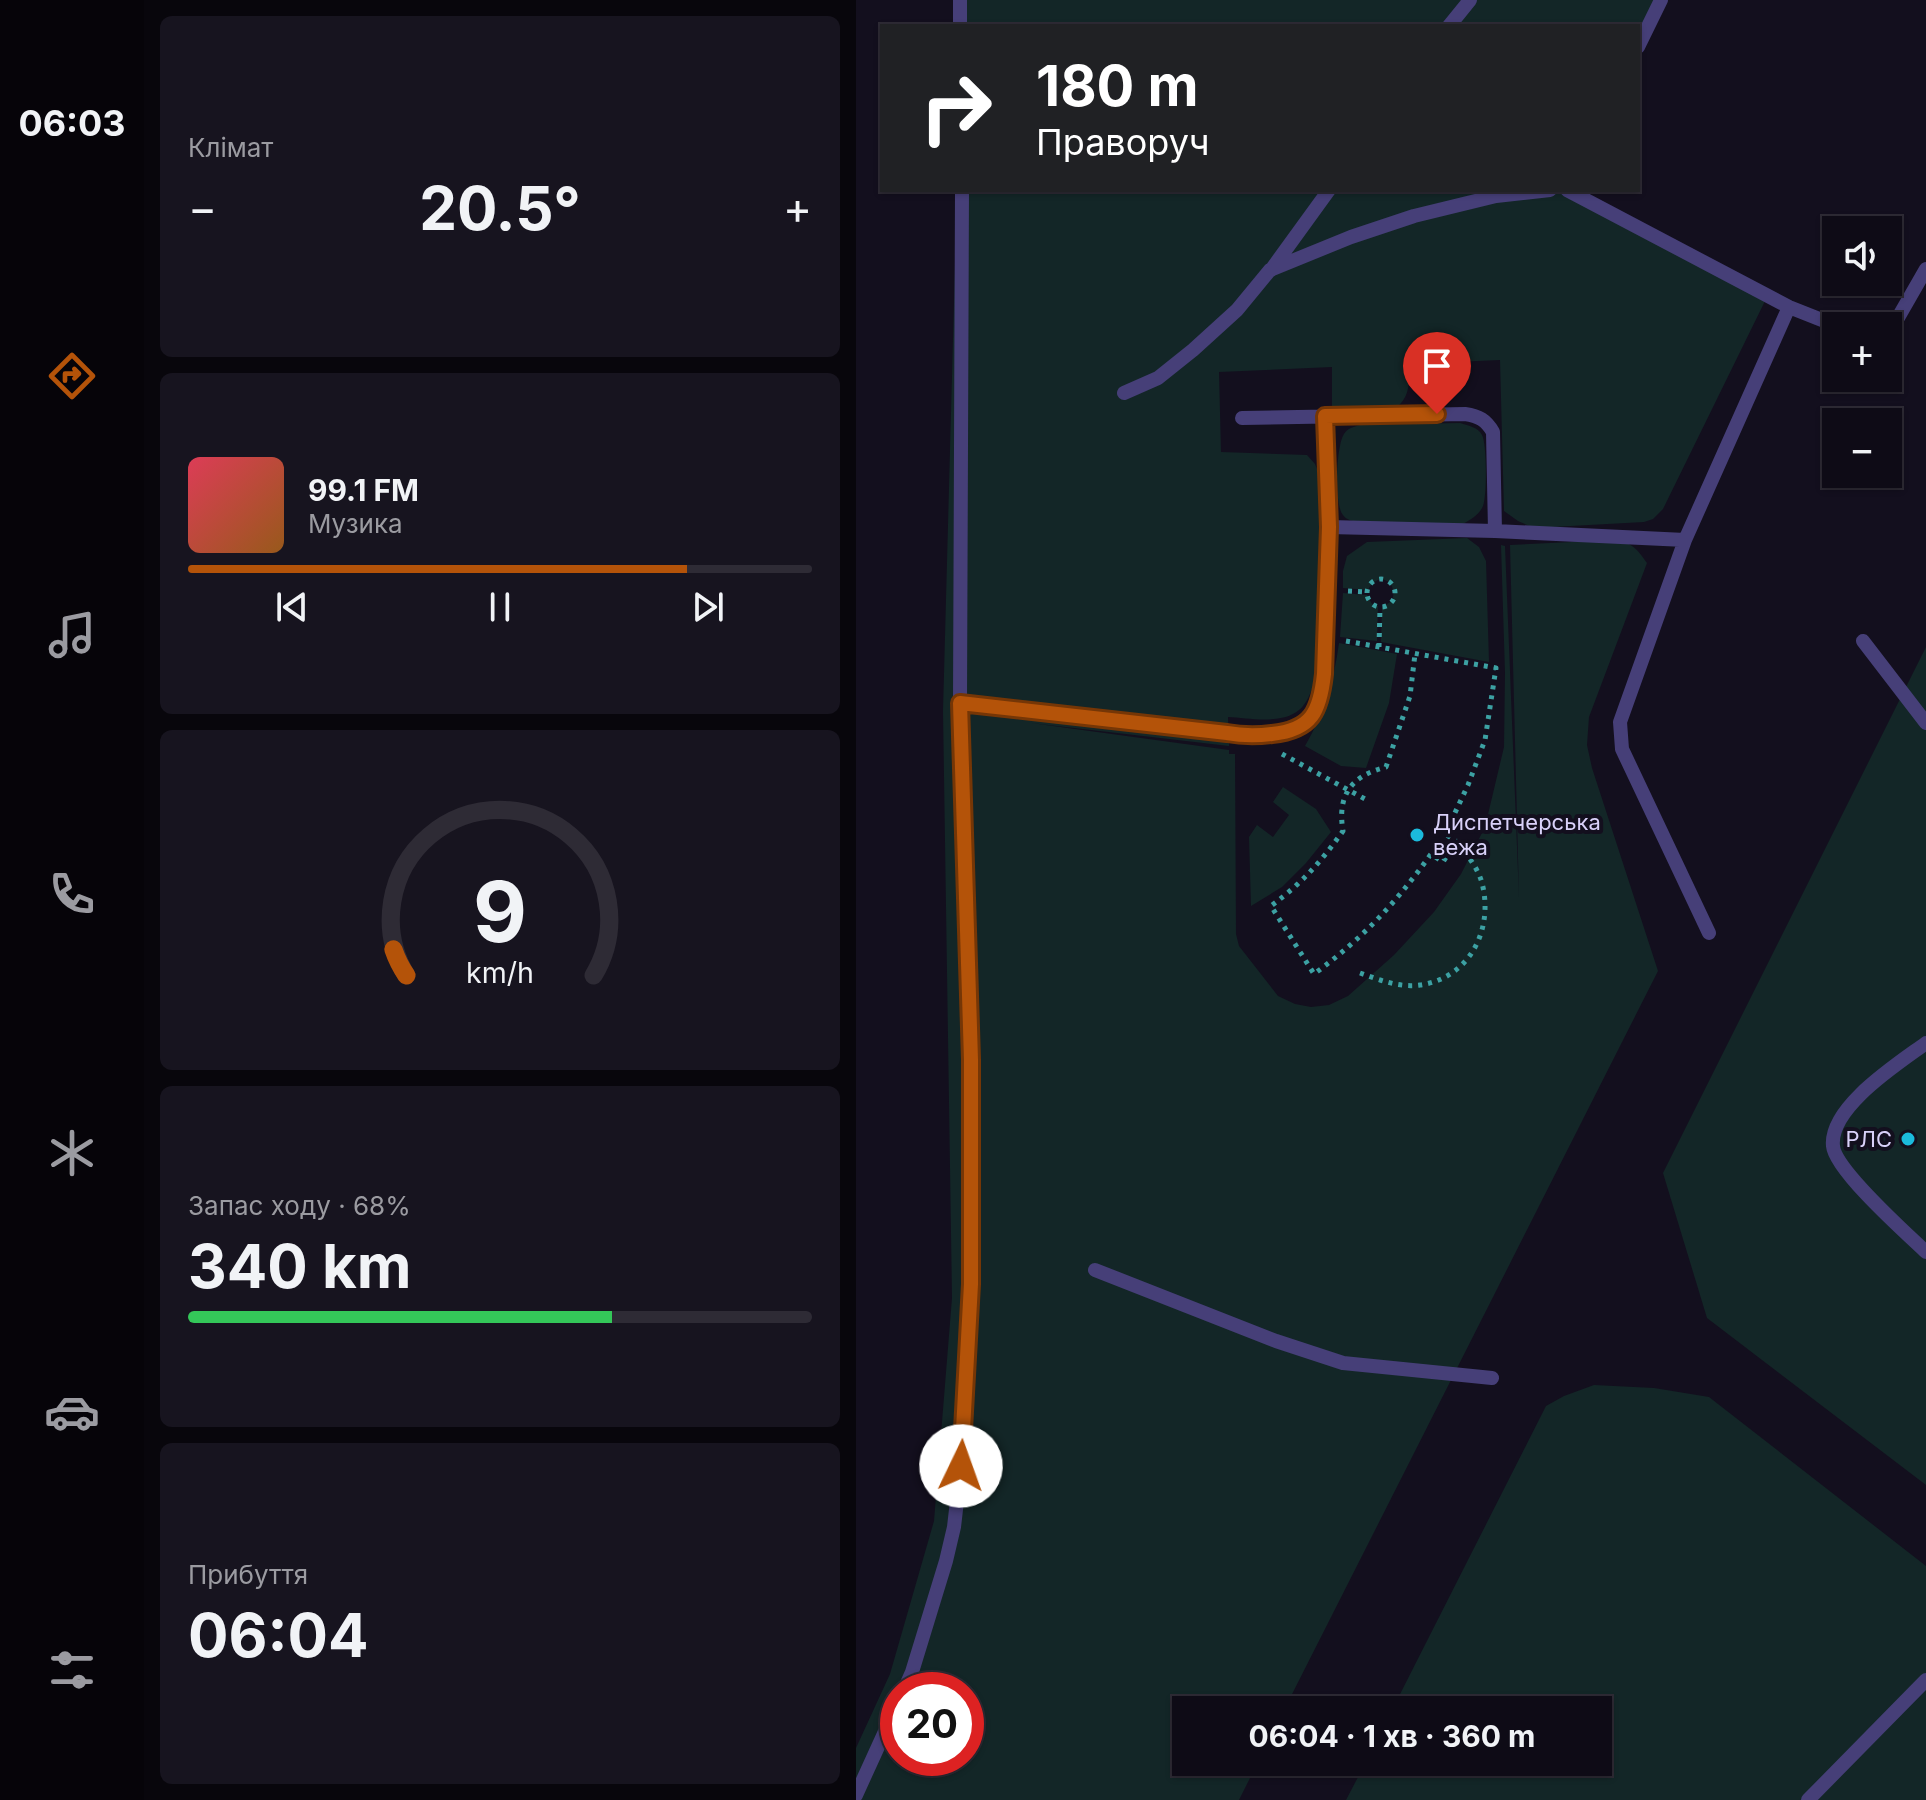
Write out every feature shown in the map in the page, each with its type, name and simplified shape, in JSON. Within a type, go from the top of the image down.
[{"type":"lane","points":[[960,0],[960,24]]},
{"type":"lane","points":[[1451,24],[1470,0]]},
{"type":"lane","points":[[1640,43],[1661,0]]},
{"type":"lane","points":[[912,1672],[954,1527],[962,1451],[971,1284],[971,1075],[960,703],[962,192]]},
{"type":"lane","points":[[1124,393],[1158,378],[1237,310],[1328,192]]},
{"type":"lane","points":[[1270,270],[1351,237],[1414,216],[1496,196],[1533,192]]},
{"type":"lane","points":[[1571,192],[1789,307],[1822,320]]},
{"type":"lane","points":[[1901,312],[1926,269]]},
{"type":"lane","points":[[1709,933],[1622,749],[1620,722],[1685,540],[1789,307]]},
{"type":"lane","points":[[1242,418],[1476,415],[1484,419],[1493,432],[1495,531]]},
{"type":"lane","points":[[960,703],[1249,737],[1288,733],[1306,725],[1317,708],[1322,690],[1326,638],[1329,527],[1325,416]]},
{"type":"lane","points":[[1329,527],[1685,540]]},
{"type":"lane","points":[[1863,641],[1926,723]]},
{"type":"lane","points":[[1926,1043],[1869,1086],[1848,1108],[1835,1128],[1832,1147],[1844,1171],[1926,1252]]},
{"type":"lane","points":[[1095,1270],[1276,1341],[1343,1363],[1492,1378]]},
{"type":"lane","points":[[1808,1800],[1926,1680]]},
{"type":"lane","points":[[856,1795],[880,1742]]},
{"type":"path","points":[[1379,579],[1392,584],[1395,593],[1389,604],[1380,607],[1372,604],[1367,592],[1371,584],[1379,579]]},
{"type":"path","points":[[1379,647],[1380,607]]},
{"type":"path","points":[[1326,638],[1496,668],[1485,740],[1445,834],[1456,841],[1481,879],[1485,897],[1484,928],[1479,941],[1468,958],[1438,981],[1404,986],[1360,973]]},
{"type":"path","points":[[1415,654],[1410,696],[1386,767],[1363,775],[1348,789],[1342,802],[1343,831],[1320,863],[1271,906],[1314,974],[1345,952],[1375,924],[1431,854],[1443,862],[1456,841]]},
{"type":"path","points":[[1249,737],[1365,799]]},
{"type":"green space","points":[[960,0],[1654,0],[1640,29],[1640,24],[960,24]]},
{"type":"green space","points":[[957,192],[1565,192],[1766,299],[1663,509],[1653,519],[1644,522],[1534,528],[1504,511],[1500,360],[1409,364],[1406,395],[1393,410],[1332,411],[1332,367],[1219,372],[1221,452],[1307,455],[1321,479],[1315,682],[1307,701],[1292,715],[1283,718],[1228,717],[1229,746],[1031,723],[1229,750],[1229,754],[1235,754],[1236,934],[1239,946],[1278,996],[1311,1007],[1329,1005],[1348,996],[1394,955],[1434,912],[1461,874],[1485,827],[1504,747],[1501,545],[1505,546],[1519,897],[1510,545],[1614,540],[1634,547],[1647,563],[1589,717],[1587,745],[1658,971],[1291,1696],[1172,1696],[1172,1776],[1251,1776],[1239,1800],[856,1800],[856,1748],[880,1696],[880,1776],[984,1776],[984,1672],[891,1672],[934,1521],[952,1298],[943,711]]},
{"type":"green space","points":[[1460,423],[1478,430],[1484,440],[1485,492],[1483,506],[1476,515],[1459,526],[1360,522],[1343,515],[1338,500],[1337,475],[1341,441],[1347,430],[1360,425]]},
{"type":"green space","points":[[1467,538],[1479,547],[1486,561],[1489,662],[1381,642],[1382,607],[1392,601],[1392,588],[1386,580],[1381,580],[1368,590],[1343,588],[1347,556],[1367,542]]},
{"type":"green space","points":[[1343,593],[1367,595],[1372,604],[1378,606],[1377,641],[1340,637]]},
{"type":"green space","points":[[1339,643],[1397,654],[1389,703],[1366,768],[1341,766],[1305,746],[1327,696]]},
{"type":"green space","points":[[1926,647],[1926,1485],[1707,1318],[1663,1173]]},
{"type":"green space","points":[[1283,787],[1316,809],[1331,832],[1282,887],[1251,906],[1249,837],[1257,825],[1273,837],[1289,815],[1273,802]]},
{"type":"green space","points":[[1594,1385],[1654,1388],[1709,1397],[1926,1566],[1926,1800],[1346,1800],[1359,1776],[1612,1776],[1612,1696],[1399,1696],[1546,1406]]},
{"type":"place","name":"Диспетчерська вежа","points":[[1417,835]]},
{"type":"place","name":"РЛС","points":[[1908,1139]]},
{"type":"route","points":[[961,1466],[971,1284],[971,1060],[960,703],[1249,737],[1288,733],[1306,725],[1317,708],[1324,674],[1329,527],[1325,416],[1437,414]]}]
